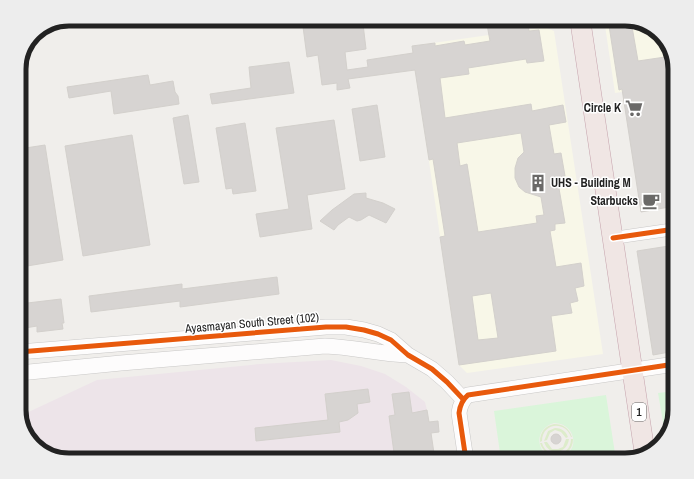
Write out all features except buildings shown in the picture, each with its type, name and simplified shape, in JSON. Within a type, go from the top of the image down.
[{"type":"highway","name":"1","points":[[581,26],[644,449]]},
{"type":"street","points":[[613,238],[668,230]]},
{"type":"street","name":"Ayasmayan South Street (102)","points":[[26,351],[326,327],[346,327],[378,334],[391,340],[408,355],[432,369],[463,399]]},
{"type":"street","points":[[118,344],[121,363]]},
{"type":"street","name":"Ayasmayan South Street (102)","points":[[26,372],[325,346],[408,355]]},
{"type":"street","points":[[465,453],[459,413],[463,399],[468,395],[668,365]]},
{"type":"shaded area","points":[[605,26],[631,26],[644,30],[661,45],[664,50],[668,63],[668,85],[615,93]]},
{"type":"shaded area","points":[[545,27],[554,31],[603,354],[467,373],[459,365],[412,46]]},
{"type":"shaded area","points":[[331,360],[361,366],[385,374],[406,387],[425,402],[434,453],[63,453],[45,446],[35,436],[28,424],[26,413],[97,380],[260,364]]},
{"type":"green space","points":[[668,392],[668,416],[664,428],[658,393]]},
{"type":"green space","points":[[606,395],[615,453],[568,453],[573,444],[571,432],[561,424],[554,423],[546,427],[540,438],[542,450],[545,453],[500,453],[494,411]]},
{"type":"green space","points":[[554,424],[565,427],[572,437],[564,428],[554,426],[546,430],[542,441],[540,442],[541,435],[544,430],[548,426]]},
{"type":"green space","points":[[555,428],[563,430],[568,437],[566,438],[561,432],[555,430],[550,433],[547,440],[544,441],[548,431]]},
{"type":"green space","points":[[566,439],[569,439],[568,444],[565,448],[558,452],[550,450],[546,447],[544,442],[547,442],[552,449],[558,449],[563,447]]},
{"type":"green space","points":[[571,439],[573,439],[572,446],[569,451],[563,453],[567,450]]},
{"type":"green space","points":[[540,443],[542,443],[551,453],[547,453]]},
{"type":"cycle path","points":[[613,238],[668,230]]},
{"type":"cycle path","points":[[26,351],[326,327],[346,327],[378,334],[391,340],[408,355],[432,369],[463,399]]},
{"type":"cycle path","points":[[465,453],[459,413],[462,403],[468,395],[668,365]]},
{"type":"place","name":"Circle K","points":[[634,108]]},
{"type":"place","name":"UHS - Building M","points":[[538,183]]},
{"type":"place","name":"Starbucks","points":[[651,201]]}]
